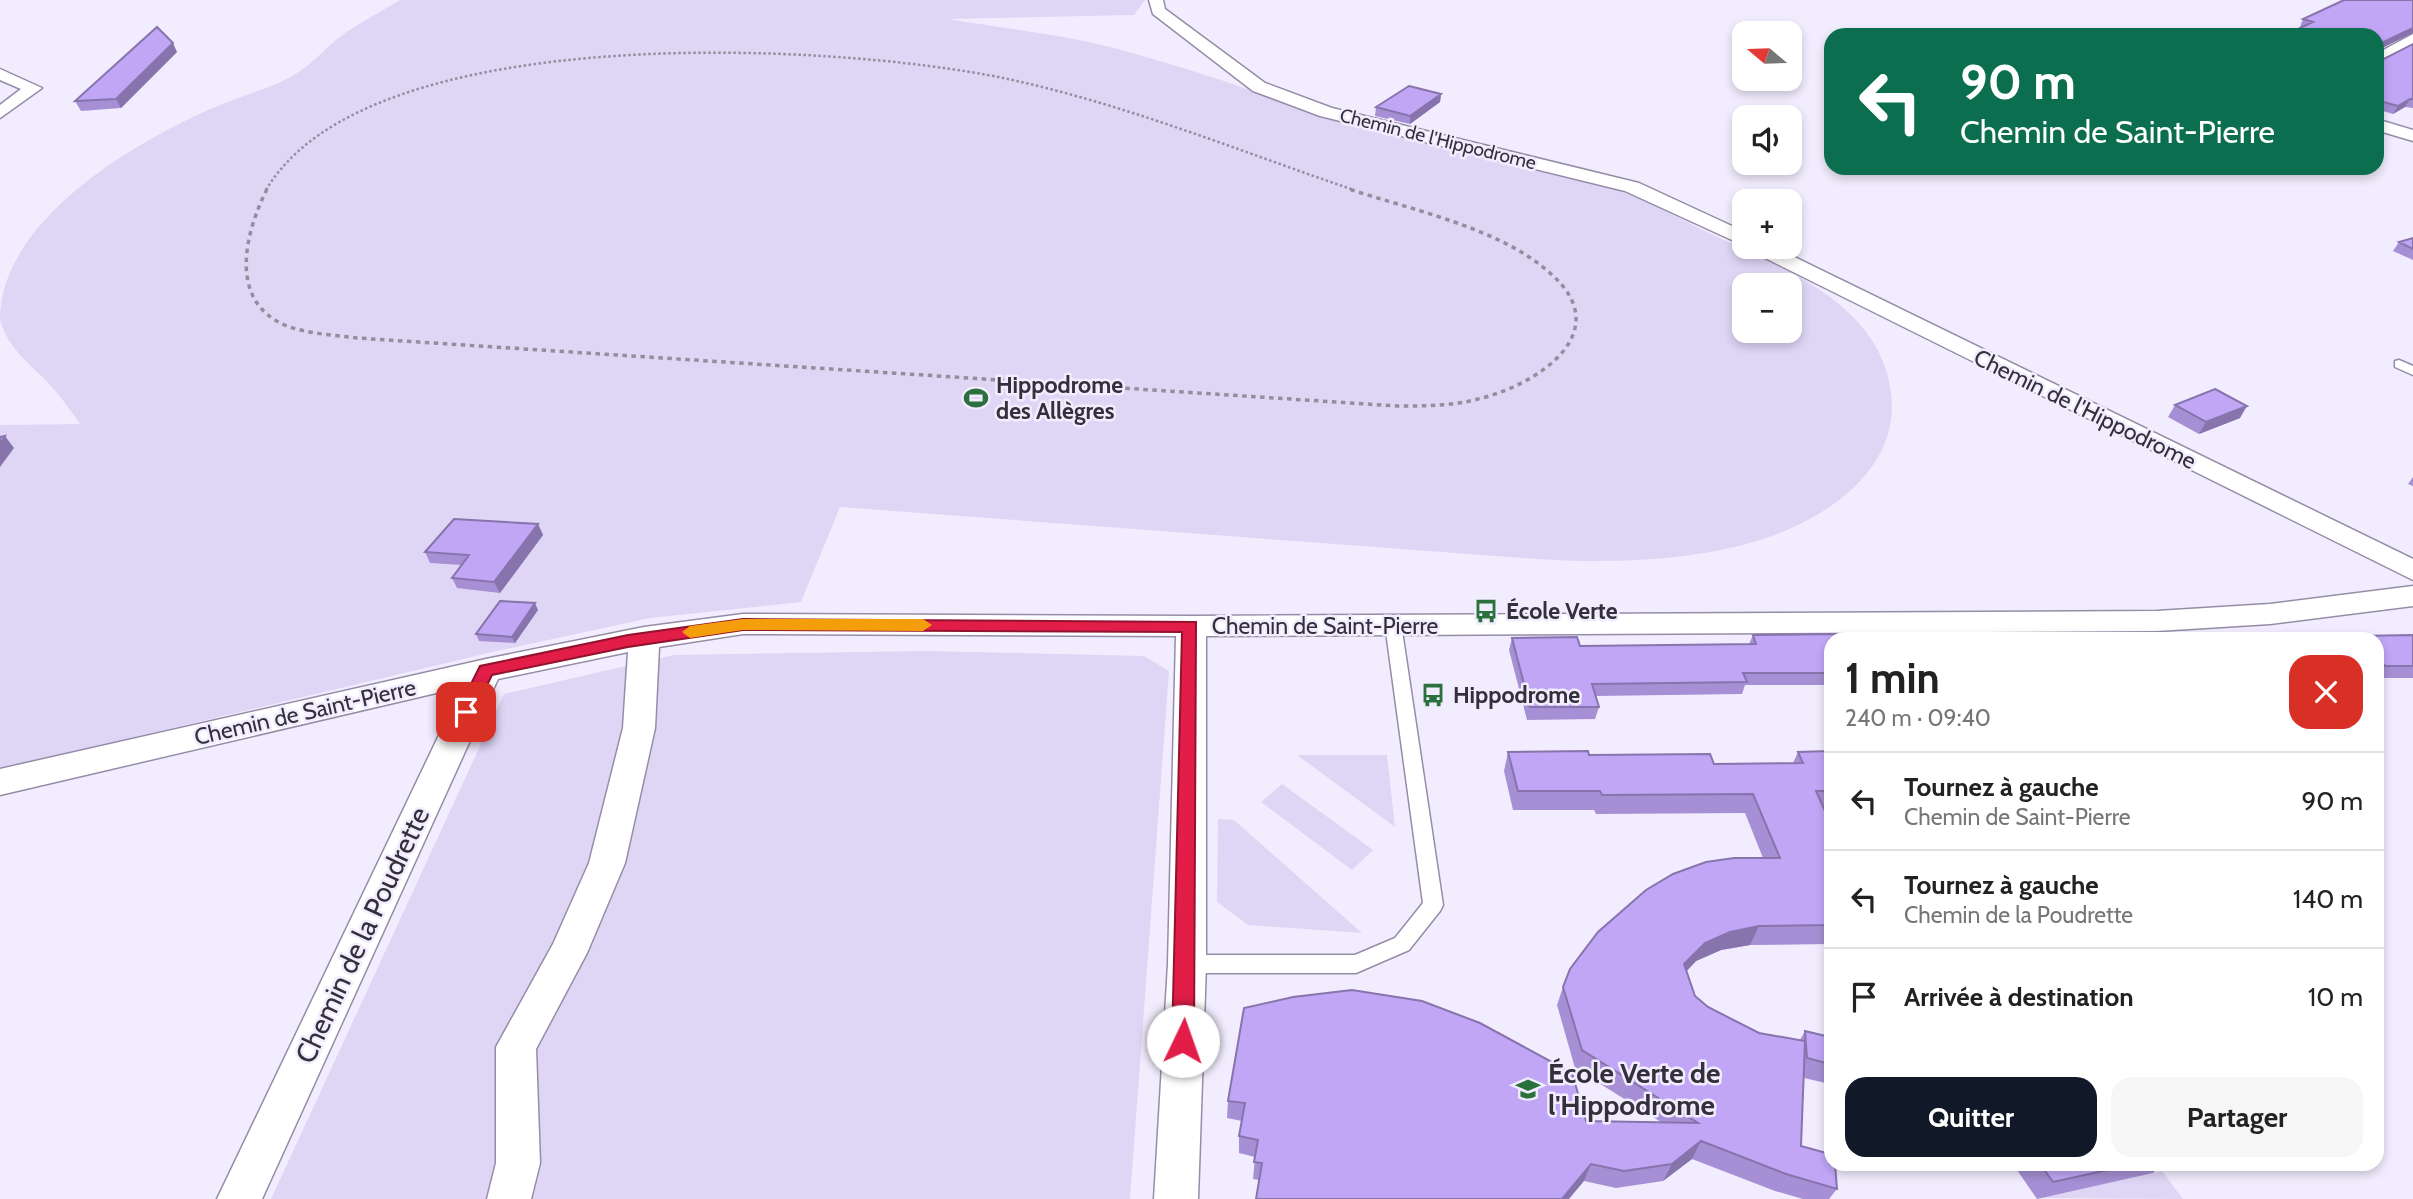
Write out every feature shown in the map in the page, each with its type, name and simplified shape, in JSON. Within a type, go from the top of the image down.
[{"type":"street","name":"Chemin de l'Hippodrome","points":[[1156,0],[1158,11],[1259,87],[1326,112],[1632,187],[1732,234]]},
{"type":"street","points":[[2384,56],[2413,39]]},
{"type":"street","points":[[0,74],[33,88],[0,113]]},
{"type":"street","points":[[2384,127],[2413,136]]},
{"type":"street","name":"Chemin de l'Hippodrome","points":[[1782,259],[2413,571]]},
{"type":"street","name":"Chemin de Saint-Pierre","points":[[0,782],[486,670],[644,639],[743,624],[1191,626],[2157,621],[2270,614],[2413,596]]},
{"type":"street","points":[[1176,1199],[1187,964],[1191,626]]},
{"type":"street","points":[[509,1199],[518,1163],[516,1047],[568,953],[607,863],[639,728],[644,639]]},
{"type":"street","name":"Chemin de la Poudrette","points":[[239,1199],[486,670]]},
{"type":"lane","points":[[2399,364],[2413,371]]},
{"type":"lane","points":[[1187,964],[1356,964],[1402,944],[1433,905],[1393,624]]},
{"type":"path","points":[[755,52],[830,54],[950,67],[1059,91],[1483,234],[1524,253],[1565,286],[1575,300],[1579,322],[1573,341],[1557,360],[1534,377],[1474,400],[1436,406],[1397,406],[358,338],[282,325],[266,315],[253,302],[244,265],[248,233],[264,191],[284,163],[316,137],[338,124],[404,93],[451,78],[528,64],[755,52]]},
{"type":"shaded area","name":"Hippodrome des Allègres","points":[[400,0],[1145,0],[1134,15],[949,19],[1118,49],[1215,78],[1295,109],[1589,181],[1643,200],[1732,243],[1732,259],[1766,259],[1793,273],[1732,273],[1732,343],[1802,343],[1802,278],[1847,312],[1868,335],[1883,362],[1892,407],[1888,434],[1877,459],[1860,481],[1818,515],[1781,532],[1742,545],[1658,559],[1536,559],[840,507],[801,602],[650,618],[497,651],[0,769],[0,425],[80,424],[55,391],[14,348],[3,330],[0,319],[6,282],[23,248],[48,216],[114,162],[183,122],[292,76],[345,33]]},
{"type":"shaded area","points":[[926,651],[1144,656],[1169,671],[1130,1199],[271,1199],[504,694],[674,655]]},
{"type":"shaded area","points":[[1297,755],[1387,755],[1395,827]]},
{"type":"shaded area","points":[[1282,784],[1373,850],[1352,870],[1261,802]]},
{"type":"shaded area","points":[[1218,819],[1234,820],[1362,933],[1248,925],[1217,902]]},
{"type":"shaded area","points":[[2162,1171],[2183,1199],[2038,1198]]},
{"type":"building","points":[[2344,0],[2413,0],[2413,28],[2384,42],[2384,28],[2300,28],[2313,22],[2303,19]]},
{"type":"building","points":[[157,27],[173,43],[116,99],[75,101]]},
{"type":"building","points":[[2413,44],[2413,99],[2398,106],[2384,102],[2384,59]]},
{"type":"building","points":[[1409,86],[1441,94],[1410,116],[1376,107]]},
{"type":"building","points":[[2413,238],[2413,249],[2399,242]]},
{"type":"building","points":[[2215,389],[2247,406],[2206,422],[2175,405]]},
{"type":"building","points":[[454,519],[538,524],[494,582],[452,578],[469,555],[425,552]]},
{"type":"building","points":[[500,601],[535,603],[512,637],[476,634]]},
{"type":"building","points":[[1824,634],[1824,673],[1743,673],[1747,682],[1592,684],[1599,707],[1530,707],[1512,638],[1577,637],[1580,646],[1756,644],[1753,635]]},
{"type":"building","points":[[2413,635],[2413,666],[2384,665],[2384,636]]},
{"type":"building","name":"École Verte de l'Hippodrome","points":[[1588,751],[1589,755],[1710,754],[1714,764],[1803,763],[1798,752],[1824,751],[1824,791],[1816,791],[1824,809],[1824,925],[1759,926],[1730,932],[1705,943],[1684,964],[1695,996],[1708,1007],[1759,1033],[1805,1041],[1801,1146],[1824,1152],[1824,1171],[1836,1171],[1837,1189],[1786,1174],[1701,1141],[1672,1164],[1624,1171],[1591,1164],[1562,1199],[1256,1199],[1262,1163],[1254,1162],[1258,1140],[1239,1136],[1245,1103],[1228,1101],[1244,1008],[1293,997],[1352,990],[1422,1001],[1480,1023],[1572,1073],[1586,1121],[1698,1123],[1582,1050],[1563,987],[1570,969],[1598,932],[1646,890],[1673,874],[1706,862],[1734,858],[1780,858],[1753,794],[1602,795],[1600,791],[1518,791],[1508,752]]},
{"type":"building","points":[[1805,1031],[1824,1036],[1824,1062],[1807,1058]]},
{"type":"building","points":[[2045,1171],[2103,1171],[2053,1182]]},
{"type":"slow traffic","points":[[690,632],[743,624],[923,625]]},
{"type":"place","name":"Hippodrome des Allègres","points":[[976,398]]},
{"type":"place","name":"École Verte","points":[[1486,611]]},
{"type":"place","name":"Hippodrome","points":[[1433,695]]},
{"type":"place","name":"École Verte de l'Hippodrome","points":[[1528,1089]]},
{"type":"route","points":[[466,712],[486,670],[628,641],[743,624],[1191,626],[1187,964],[1183,1041]]}]
